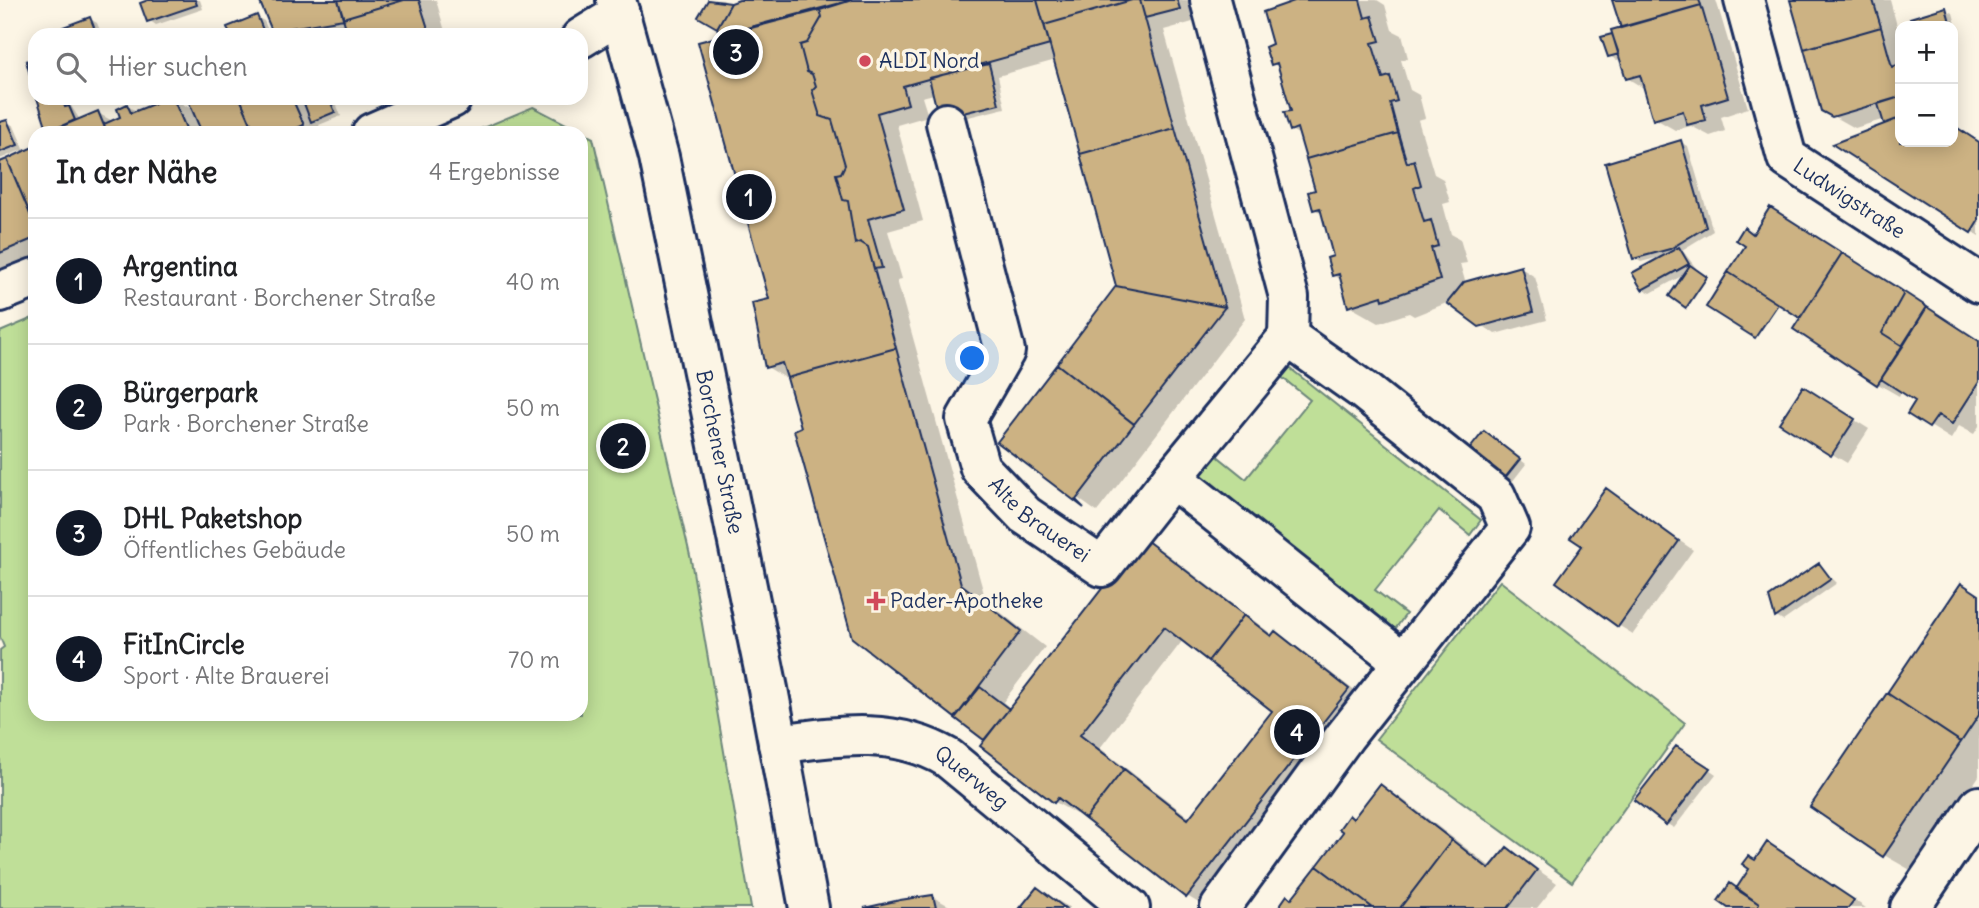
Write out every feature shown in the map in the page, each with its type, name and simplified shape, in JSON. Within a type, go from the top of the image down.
[{"type":"street","points":[[1210,0],[1289,297],[1288,337],[1363,390],[1496,496],[1510,528],[1402,662],[1220,908]]},
{"type":"street","name":"Ludwigstraße","points":[[1744,0],[1787,158],[1979,283]]},
{"type":"street","points":[[588,32],[618,7]]},
{"type":"street","name":"Borchener Straße","points":[[618,7],[659,157],[809,908]]},
{"type":"street","points":[[388,126],[436,105]]},
{"type":"street","name":"Alte Brauerei","points":[[946,123],[1005,351],[967,419],[980,468],[1025,515],[1102,567],[1288,337]]},
{"type":"street","points":[[0,292],[28,281]]},
{"type":"street","points":[[1172,478],[1402,662]]},
{"type":"street","name":"Querweg","points":[[778,744],[853,733],[901,738],[927,746],[948,758],[1130,908]]},
{"type":"street","points":[[1910,908],[1979,806]]},
{"type":"green space","points":[[533,107],[570,126],[488,126]]},
{"type":"green space","points":[[588,135],[593,138],[691,560],[751,908],[0,908],[0,650],[4,647],[0,637],[0,332],[28,320],[28,721],[588,721]]},
{"type":"green space","points":[[1286,365],[1481,520],[1470,535],[1439,510],[1375,590],[1406,614],[1393,632],[1198,477],[1216,455],[1246,479],[1310,400],[1279,375]]},
{"type":"green space","points":[[1500,581],[1685,723],[1572,882],[1376,739]]},
{"type":"building","points":[[148,0],[195,0],[197,5],[147,22],[140,3]]},
{"type":"building","points":[[259,0],[338,0],[344,19],[290,28],[271,28]]},
{"type":"building","points":[[338,0],[404,0],[343,18]]},
{"type":"building","points":[[404,0],[419,0],[428,28],[346,28],[343,18]]},
{"type":"building","points":[[708,0],[731,3],[717,28],[698,17]]},
{"type":"building","points":[[739,0],[852,0],[720,35],[717,28],[731,3]]},
{"type":"building","points":[[852,0],[1037,0],[1050,45],[903,86],[908,104],[877,113],[904,209],[868,219],[882,268],[874,269],[868,247],[860,242],[855,244],[848,201],[843,200],[836,174],[841,173],[845,165],[832,120],[820,116],[812,90],[816,86],[812,74],[807,72],[800,45],[807,43],[822,17],[820,10]]},
{"type":"building","points":[[1037,0],[1132,0],[1044,25]]},
{"type":"building","points":[[1140,0],[1175,128],[1080,154],[1044,25]]},
{"type":"building","points":[[1140,0],[1177,0],[1180,9],[1145,18]]},
{"type":"building","points":[[1297,0],[1360,0],[1365,18],[1372,16],[1380,41],[1372,43],[1383,78],[1390,76],[1397,101],[1390,103],[1398,133],[1306,159],[1297,128],[1290,131],[1284,112],[1291,111],[1277,63],[1271,65],[1265,47],[1272,44],[1263,12]]},
{"type":"building","points":[[1612,0],[1699,0],[1701,5],[1621,28]]},
{"type":"building","points":[[1790,0],[1873,0],[1881,27],[1804,49]]},
{"type":"building","points":[[1701,5],[1728,97],[1702,105],[1706,120],[1687,125],[1683,111],[1653,120],[1640,75],[1626,79],[1611,30]]},
{"type":"building","points":[[1946,7],[1950,21],[1911,21],[1910,18]]},
{"type":"building","points":[[820,10],[822,17],[807,43],[800,45],[807,72],[812,74],[816,86],[812,90],[820,116],[832,120],[845,165],[841,173],[836,174],[843,200],[848,201],[855,244],[860,242],[868,247],[896,348],[787,378],[782,363],[765,368],[752,303],[769,299],[698,42]]},
{"type":"building","points":[[257,15],[262,28],[227,28]]},
{"type":"building","points":[[90,17],[94,28],[63,28]]},
{"type":"building","points":[[1881,27],[1892,67],[1895,66],[1895,98],[1832,117],[1821,111],[1804,49]]},
{"type":"building","points":[[1612,34],[1619,54],[1608,57],[1601,37]]},
{"type":"building","points":[[989,64],[999,104],[939,119],[929,78]]},
{"type":"building","points":[[1895,99],[1895,120],[1884,124],[1878,104]]},
{"type":"building","points":[[39,105],[69,106],[75,120],[62,126],[46,126]]},
{"type":"building","points":[[125,105],[131,113],[151,105],[176,105],[185,126],[105,126],[120,117],[117,109]]},
{"type":"building","points":[[190,105],[243,105],[252,126],[199,126]]},
{"type":"building","points":[[243,105],[295,105],[304,125],[302,126],[252,126]]},
{"type":"building","points":[[305,105],[332,105],[335,112],[311,122]]},
{"type":"building","points":[[98,111],[104,126],[62,126]]},
{"type":"building","points":[[7,120],[18,145],[0,152],[0,122]]},
{"type":"building","points":[[1895,120],[1895,147],[1958,147],[1958,128],[1979,142],[1979,220],[1971,233],[1832,144]]},
{"type":"building","points":[[1175,128],[1225,307],[1116,286],[1080,154]]},
{"type":"building","points":[[1398,133],[1407,163],[1414,160],[1421,185],[1414,188],[1424,222],[1431,220],[1438,246],[1431,248],[1440,280],[1383,300],[1382,296],[1348,307],[1339,274],[1332,276],[1327,258],[1333,256],[1320,208],[1313,210],[1308,192],[1315,190],[1306,159]]},
{"type":"building","points":[[1681,140],[1706,227],[1670,249],[1633,259],[1605,163]]},
{"type":"building","points":[[28,149],[28,209],[7,159]]},
{"type":"building","points":[[7,159],[28,209],[28,241],[0,253],[0,162]]},
{"type":"building","points":[[1770,207],[1842,253],[1800,318],[1728,272],[1745,246],[1736,240],[1744,227],[1753,234]]},
{"type":"building","points":[[1679,247],[1689,264],[1642,290],[1632,273]]},
{"type":"building","points":[[1842,253],[1901,290],[1903,295],[1882,333],[1903,346],[1877,385],[1793,329]]},
{"type":"building","points":[[1690,265],[1707,277],[1686,308],[1669,296]]},
{"type":"building","points":[[1521,266],[1533,312],[1479,327],[1447,303],[1464,282]]},
{"type":"building","points":[[1728,272],[1778,304],[1755,338],[1706,307]]},
{"type":"building","points":[[1116,286],[1225,307],[1134,424],[1057,364]]},
{"type":"building","points":[[1901,290],[1927,307],[1903,346],[1882,333],[1903,295]]},
{"type":"building","points":[[1927,307],[1979,341],[1979,382],[1952,424],[1938,415],[1929,428],[1907,414],[1915,401],[1881,379]]},
{"type":"building","points":[[896,348],[961,584],[1021,631],[955,718],[852,638],[794,430],[801,427],[787,378]]},
{"type":"building","points":[[1057,364],[1134,424],[1076,500],[1084,508],[997,442]]},
{"type":"building","points":[[1803,386],[1855,419],[1831,456],[1779,423]]},
{"type":"building","points":[[1484,431],[1520,459],[1504,479],[1468,451]]},
{"type":"building","points":[[1606,488],[1679,541],[1618,627],[1556,582],[1582,546],[1570,538]]},
{"type":"building","points":[[1142,537],[1244,615],[1208,661],[1164,627],[1080,735],[1124,769],[1085,819],[1058,798],[1054,803],[980,746]]},
{"type":"building","points":[[1819,563],[1831,579],[1775,618],[1769,597]]},
{"type":"building","points":[[1961,583],[1979,595],[1979,715],[1961,742],[1887,693]]},
{"type":"building","points":[[1244,615],[1271,636],[1275,631],[1349,689],[1186,898],[1085,819],[1124,769],[1188,819],[1272,711],[1208,661]]},
{"type":"building","points":[[980,687],[1009,709],[984,740],[955,718]]},
{"type":"building","points":[[1887,693],[1961,742],[1883,857],[1810,807]]},
{"type":"building","points":[[1676,746],[1710,768],[1666,825],[1634,800]]},
{"type":"building","points":[[1380,784],[1452,840],[1400,908],[1373,908],[1317,866],[1343,832],[1339,829],[1349,815],[1353,819]]},
{"type":"building","points":[[1452,840],[1489,869],[1507,847],[1537,870],[1508,908],[1400,908]]},
{"type":"building","points":[[1767,842],[1854,900],[1848,908],[1757,908],[1759,904],[1736,889],[1749,869],[1742,864],[1748,856],[1755,860]]},
{"type":"building","points":[[1317,866],[1373,908],[1278,908],[1287,895],[1291,899]]},
{"type":"building","points":[[1730,883],[1759,904],[1757,908],[1728,908],[1718,901]]},
{"type":"building","points":[[1037,887],[1065,908],[1020,908]]},
{"type":"building","points":[[933,895],[936,908],[864,908],[900,900]]},
{"type":"place","name":"DHL Paketshop","points":[[736,52]]},
{"type":"place","name":"ALDI Nord","points":[[865,61]]},
{"type":"place","name":"Argentina","points":[[749,197]]},
{"type":"place","name":"Bürgerpark","points":[[623,446]]},
{"type":"place","name":"Pader-Apotheke","points":[[876,601]]},
{"type":"place","name":"FitInCircle","points":[[1297,732]]}]
